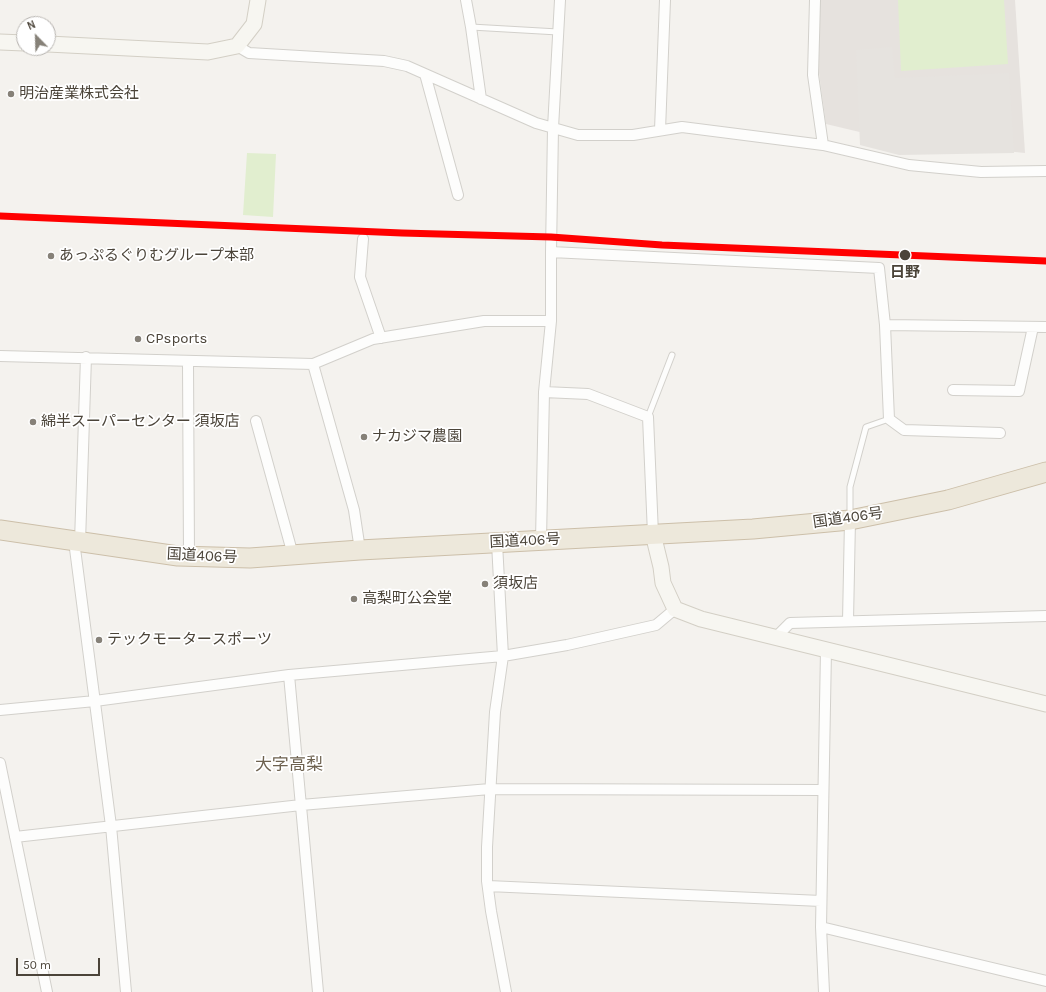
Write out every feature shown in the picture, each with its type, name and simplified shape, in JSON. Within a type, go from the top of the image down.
[{"type":"highway","name":"国道406号","points":[[0,530],[189,557],[250,558],[360,550],[753,529],[850,520],[948,500],[1046,472]]},
{"type":"street","points":[[56,44],[208,52],[237,46],[254,24],[258,0]]},
{"type":"street","points":[[466,0],[481,99]]},
{"type":"street","points":[[541,540],[544,392],[551,321],[553,128],[560,0]]},
{"type":"street","points":[[660,130],[665,0]]},
{"type":"street","points":[[815,0],[813,75],[823,145]]},
{"type":"street","points":[[0,42],[16,43]]},
{"type":"street","points":[[237,46],[249,53],[384,60],[407,66],[536,123],[578,135],[633,134],[682,127],[823,145],[909,165],[982,172],[1046,171]]},
{"type":"street","points":[[425,74],[458,195]]},
{"type":"street","points":[[363,239],[360,277],[381,338]]},
{"type":"street","points":[[551,252],[880,268],[885,325],[889,419],[904,430],[1000,433]]},
{"type":"street","points":[[0,356],[313,364],[374,339],[484,321],[551,321]]},
{"type":"street","points":[[885,325],[1046,327]]},
{"type":"street","points":[[953,390],[1019,391],[1033,327]]},
{"type":"street","points":[[86,357],[77,542],[111,826],[126,992]]},
{"type":"street","points":[[188,362],[189,557]]},
{"type":"street","points":[[313,364],[354,510],[360,550]]},
{"type":"street","points":[[544,392],[588,394],[648,417],[653,534],[661,566],[663,583],[675,610],[701,619],[1046,704]]},
{"type":"street","points":[[256,421],[293,555]]},
{"type":"street","points":[[848,621],[850,520]]},
{"type":"street","points":[[497,543],[503,656],[495,712],[486,847],[491,912],[506,992]]},
{"type":"street","points":[[0,710],[95,701],[288,676],[503,656],[567,645],[656,625],[675,610]]},
{"type":"street","points":[[776,637],[790,623],[1046,616]]},
{"type":"street","points":[[824,992],[821,901],[826,650]]},
{"type":"street","points":[[288,676],[318,992]]},
{"type":"street","points":[[0,763],[47,992]]},
{"type":"street","points":[[15,837],[301,805],[490,789],[823,790]]},
{"type":"street","points":[[488,886],[821,901]]},
{"type":"street","points":[[821,927],[1046,982]]},
{"type":"lane","points":[[471,27],[558,32]]},
{"type":"lane","points":[[648,417],[672,355]]},
{"type":"lane","points":[[850,520],[850,486],[866,427],[889,419]]},
{"type":"shaded area","points":[[817,0],[1015,0],[1025,153],[889,139],[826,124],[814,37]]},
{"type":"shaded area","points":[[892,47],[895,78],[1009,73],[1014,153],[899,155],[860,145],[856,50]]},
{"type":"green space","points":[[898,0],[1004,0],[1008,64],[901,71]]},
{"type":"green space","points":[[247,153],[276,154],[273,217],[243,215]]},
{"type":"transit line","name":"N","points":[[0,216],[402,233],[551,237],[662,245],[1046,261]]},
{"type":"place","name":"明治産業株式会社","points":[[11,94]]},
{"type":"place","name":"日野","points":[[905,255]]},
{"type":"place","name":"あっぷるぐりむグループ本部","points":[[51,256]]},
{"type":"place","name":"CPsports","points":[[138,339]]},
{"type":"place","name":"綿半スーパーセンター 須坂店","points":[[33,422]]},
{"type":"place","name":"ナカジマ農園","points":[[364,437]]},
{"type":"place","name":"須坂店","points":[[485,584]]},
{"type":"place","name":"高梨町公会堂","points":[[354,599]]},
{"type":"place","name":"テックモータースポーツ","points":[[99,640]]},
{"type":"district","name":"大字高梨","points":[[289,765]]}]
